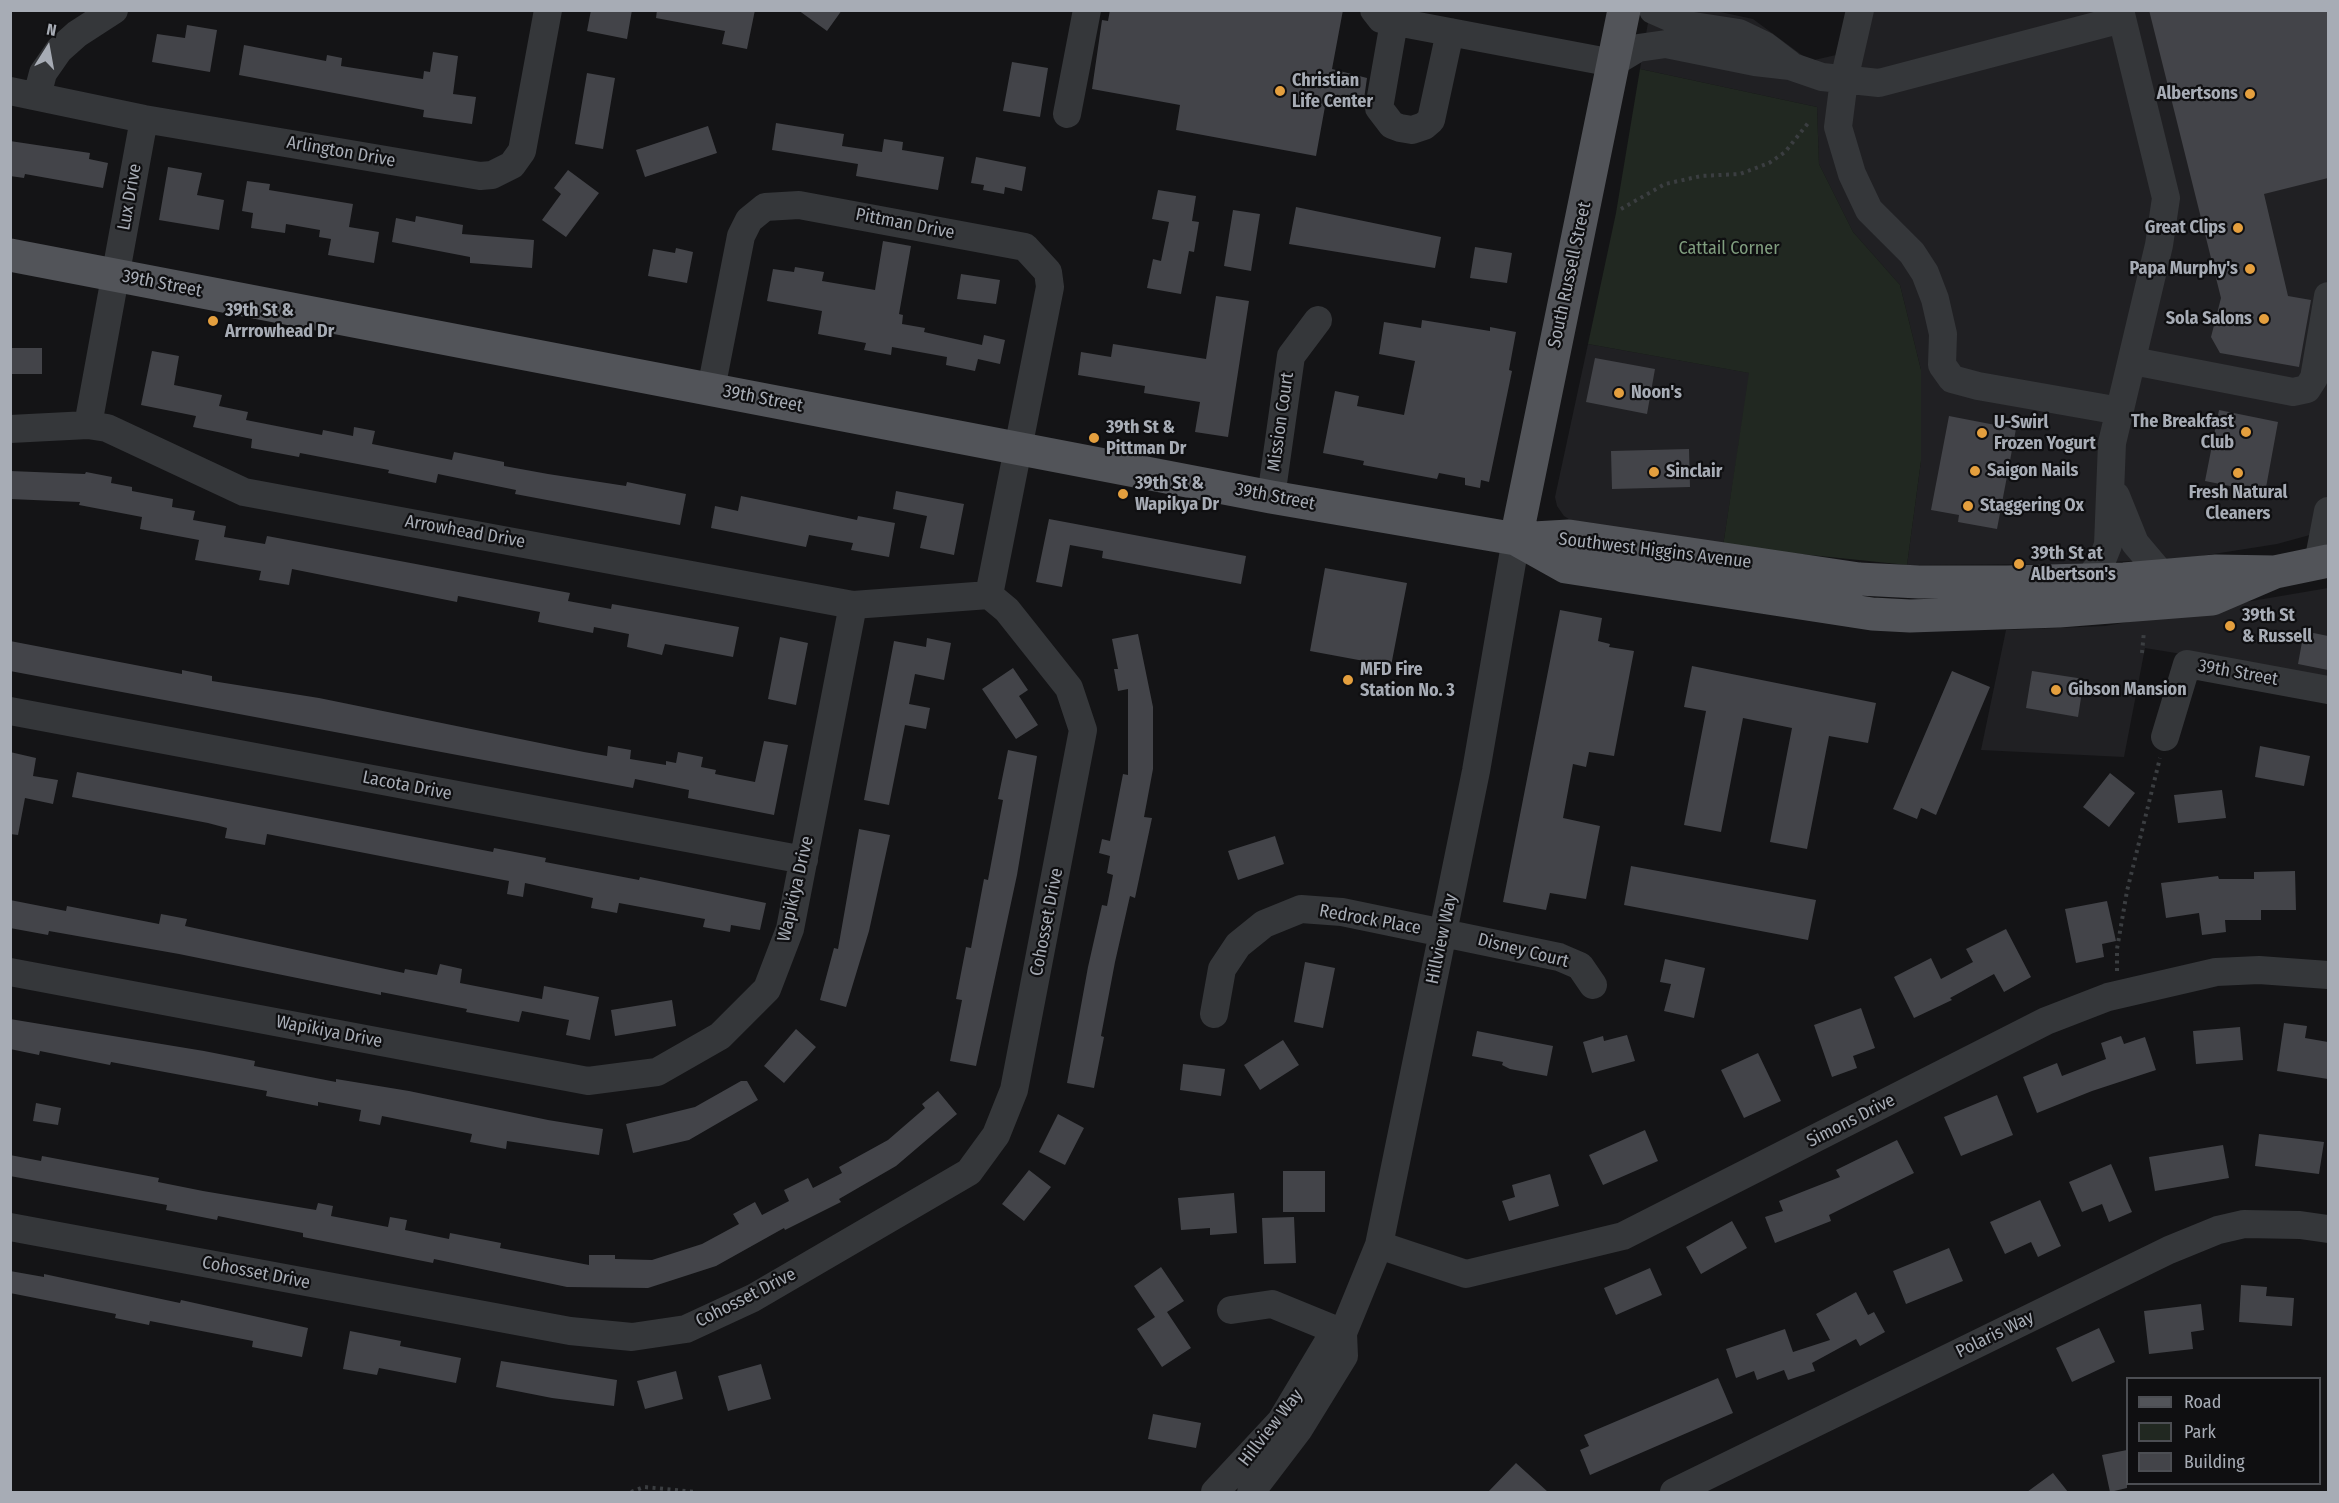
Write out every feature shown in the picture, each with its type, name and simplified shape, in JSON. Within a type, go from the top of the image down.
[{"type":"main road","name":"South Russell Street","points":[[1516,539],[1624,10]]},
{"type":"main road","name":"39th Street","points":[[10,255],[1271,497],[1516,539]]},
{"type":"main road","name":"Southwest Higgins Avenue","points":[[1516,539],[1569,536],[1858,579],[1996,582],[2124,579],[2216,571],[2275,572]]},
{"type":"main road","name":"Southwest Higgins Avenue","points":[[1516,539],[1566,567],[1872,614],[1910,616],[2059,611],[2212,599],[2275,572],[2323,562]]},
{"type":"main road","points":[[1872,614],[1890,604],[1906,601],[2100,596],[2116,591],[2124,579]]},
{"type":"street","points":[[24,93],[43,73],[59,50],[77,34],[114,10]]},
{"type":"street","name":"Arlington Drive","points":[[24,93],[144,119],[480,176],[494,175],[512,165],[522,151],[548,10]]},
{"type":"street","points":[[1067,114],[1087,10]]},
{"type":"street","points":[[1653,10],[1687,25],[1738,33],[1764,45],[1790,66]]},
{"type":"street","points":[[1860,10],[1844,80],[1838,127],[1852,174],[1869,210],[1912,253],[1925,273],[1935,299],[1943,334],[1942,365],[1952,379],[1978,386],[2120,411]]},
{"type":"street","points":[[1450,32],[1431,120],[1425,126],[1412,130],[1392,125],[1379,108],[1384,16],[1450,32],[1613,63],[1638,48],[1666,44],[1755,62],[1790,66],[1822,77],[1879,83],[1901,79],[2121,15],[2166,198],[2164,223],[2112,443],[2108,545],[2100,565],[2086,580]]},
{"type":"street","name":"Lux Drive","points":[[117,276],[144,119]]},
{"type":"street","name":"Pittman Drive","points":[[711,389],[741,236],[749,220],[765,207],[799,205],[1025,247],[1048,272],[1050,286],[1017,448]]},
{"type":"street","points":[[88,425],[117,276]]},
{"type":"street","points":[[2133,361],[2292,392],[2307,389],[2314,378],[2328,296]]},
{"type":"street","name":"Mission Court","points":[[1271,497],[1291,356],[1318,320]]},
{"type":"street","name":"Arrowhead Drive","points":[[10,429],[88,425],[106,428],[244,492],[853,605]]},
{"type":"street","points":[[853,605],[989,595],[1017,448]]},
{"type":"street","points":[[2112,483],[2121,512],[2135,543],[2162,575]]},
{"type":"street","points":[[2323,562],[2328,511]]},
{"type":"street","name":"Hillview Way","points":[[1251,1492],[1299,1429],[1332,1379],[1344,1356],[1343,1333],[1379,1245],[1476,771],[1516,539]]},
{"type":"street","points":[[2124,579],[2135,543]]},
{"type":"street","name":"Cohosset Drive","points":[[10,1227],[570,1332],[632,1336],[686,1329],[753,1298],[969,1172],[996,1136],[1014,1090],[1083,730],[1069,688],[1007,610],[989,595]]},
{"type":"street","name":"Wapikiya Drive","points":[[10,972],[588,1081],[657,1072],[720,1036],[767,989],[790,929],[853,605]]},
{"type":"street","name":"39th Street","points":[[2164,737],[2187,664],[2328,690]]},
{"type":"street","name":"Lacota Drive","points":[[10,711],[804,860]]},
{"type":"street","name":"Redrock Place","points":[[1214,1014],[1222,969],[1238,945],[1264,924],[1300,909],[1342,912],[1443,933]]},
{"type":"street","name":"Disney Court","points":[[1443,933],[1559,957],[1580,966],[1593,985]]},
{"type":"street","name":"Simons Drive","points":[[1379,1245],[1466,1274],[1623,1236],[2046,1022],[2108,997],[2216,972],[2259,970],[2328,975]]},
{"type":"street","name":"Polaris Way","points":[[1674,1492],[2169,1250],[2218,1230],[2244,1224],[2300,1225],[2328,1229]]},
{"type":"street","points":[[1231,1310],[1272,1304],[1343,1333]]},
{"type":"street","name":"Hillview Way","points":[[1215,1492],[1281,1421],[1327,1344],[1343,1333]]},
{"type":"path","points":[[1620,209],[1665,184],[1701,176],[1740,174],[1769,163],[1785,152],[1809,122]]},
{"type":"path","points":[[2142,653],[2144,631]]},
{"type":"path","points":[[2116,971],[2117,949],[2127,891],[2157,770]]},
{"type":"path","points":[[631,1492],[644,1487],[695,1492]]},
{"type":"shaded area","points":[[1650,11],[1716,11],[1753,19],[1810,61],[1836,55],[1846,11],[2328,11],[2328,530],[2277,544],[2188,558],[2074,564],[1907,565],[1921,461],[1921,370],[1900,285],[1853,232],[1819,164],[1817,107],[1640,69]]},
{"type":"shaded area","points":[[1588,344],[1750,373],[1723,546],[1577,524],[1564,516],[1557,506],[1555,497]]},
{"type":"shaded area","points":[[2328,588],[2328,678],[2145,648],[2124,757],[1981,750],[2006,630],[2105,626]]},
{"type":"green space","name":"Cattail Corner","points":[[1640,69],[1817,107],[1819,164],[1853,232],[1900,285],[1921,370],[1921,461],[1907,565],[1723,546],[1749,373],[1588,344],[1616,213]]},
{"type":"building","points":[[591,10],[632,10],[627,39],[587,31]]},
{"type":"building","points":[[657,10],[755,10],[747,49],[722,44],[725,31],[656,18]]},
{"type":"building","points":[[798,10],[842,10],[827,31]]},
{"type":"building","name":"Christian Life Center","points":[[1110,10],[1343,10],[1332,69],[1367,78],[1363,106],[1326,101],[1316,156],[1176,130],[1180,105],[1092,89],[1102,20],[1108,21]]},
{"type":"building","name":"Albertsons","points":[[2149,10],[2328,10],[2328,178],[2264,194],[2288,296],[2311,300],[2299,367],[2220,353],[2211,337],[2221,298]]},
{"type":"building","points":[[187,25],[217,30],[210,72],[152,62],[157,34],[185,38]]},
{"type":"building","points":[[244,45],[326,61],[327,55],[342,58],[341,66],[423,79],[424,71],[430,72],[433,52],[458,56],[453,94],[476,97],[472,124],[423,117],[424,110],[239,75]]},
{"type":"building","points":[[1012,62],[1048,68],[1040,117],[1003,111]]},
{"type":"building","points":[[587,73],[615,78],[603,149],[575,144]]},
{"type":"building","points":[[776,123],[844,134],[842,146],[882,152],[884,139],[903,142],[902,150],[944,157],[938,190],[856,176],[858,164],[772,150]]},
{"type":"building","points":[[708,126],[717,153],[645,177],[636,150]]},
{"type":"building","points":[[10,141],[90,153],[89,159],[108,163],[103,188],[25,174],[24,178],[10,176]]},
{"type":"building","points":[[976,157],[1026,167],[1022,191],[1005,187],[1004,194],[983,190],[984,185],[971,183]]},
{"type":"building","points":[[168,167],[202,173],[197,195],[224,200],[219,230],[159,220]]},
{"type":"building","points":[[568,170],[599,193],[566,237],[542,220],[561,194],[554,188]]},
{"type":"building","points":[[247,181],[270,184],[269,190],[353,204],[349,227],[379,232],[374,263],[328,255],[331,239],[319,237],[320,230],[286,224],[285,233],[251,228],[253,213],[242,211]]},
{"type":"building","points":[[1158,190],[1196,196],[1192,221],[1199,222],[1194,252],[1189,251],[1181,294],[1147,288],[1153,259],[1161,261],[1169,222],[1152,219]]},
{"type":"building","points":[[1296,207],[1441,237],[1435,268],[1289,244]]},
{"type":"building","points":[[1233,210],[1260,214],[1251,271],[1224,266]]},
{"type":"building","points":[[416,216],[463,225],[462,234],[534,240],[532,268],[470,263],[470,257],[392,242],[396,218],[415,222]]},
{"type":"building","points":[[883,241],[911,246],[899,314],[903,315],[902,324],[925,328],[924,332],[982,345],[984,335],[1005,340],[1000,364],[978,359],[975,371],[946,365],[947,357],[892,347],[891,355],[864,350],[866,343],[818,334],[822,311],[767,301],[773,269],[794,272],[795,267],[824,272],[822,281],[875,290]]},
{"type":"building","points":[[1475,247],[1512,253],[1507,283],[1470,278]]},
{"type":"building","points":[[676,248],[693,252],[687,283],[648,276],[653,249],[675,253]]},
{"type":"building","points":[[961,274],[1000,280],[996,304],[957,299]]},
{"type":"building","points":[[1216,296],[1249,301],[1228,437],[1195,432],[1200,402],[1144,393],[1145,386],[1078,375],[1081,352],[1111,357],[1113,344],[1206,359]]},
{"type":"building","points":[[1422,320],[1490,331],[1490,327],[1516,332],[1509,370],[1512,371],[1489,482],[1481,480],[1480,488],[1465,485],[1465,478],[1439,473],[1437,479],[1363,465],[1364,461],[1323,453],[1335,391],[1359,396],[1357,406],[1404,415],[1415,361],[1379,354],[1384,322],[1421,328]]},
{"type":"building","points":[[10,348],[42,348],[42,374],[10,374]]},
{"type":"building","points":[[152,351],[179,356],[174,385],[222,395],[219,406],[248,412],[246,420],[322,435],[323,430],[353,436],[354,427],[375,431],[372,444],[452,460],[454,452],[504,462],[504,466],[548,474],[626,486],[627,482],[686,494],[680,525],[515,494],[516,490],[438,474],[436,483],[388,473],[389,470],[300,453],[299,457],[251,448],[252,439],[193,427],[196,416],[141,405]]},
{"type":"building","name":"Noon's","points":[[1595,358],[1655,369],[1647,414],[1586,402]]},
{"type":"building","points":[[2219,410],[2278,422],[2265,493],[2205,481]]},
{"type":"building","points":[[1949,416],[2016,429],[1997,529],[1958,522],[1959,515],[1931,510]]},
{"type":"building","points":[[1689,449],[1690,487],[1612,489],[1611,451]]},
{"type":"building","points":[[10,471],[85,474],[86,472],[112,477],[111,483],[132,487],[132,491],[173,499],[172,507],[195,511],[193,520],[226,526],[224,537],[265,544],[267,536],[570,593],[568,601],[611,609],[612,604],[739,627],[733,657],[665,644],[662,655],[627,647],[629,634],[594,627],[593,633],[538,622],[540,612],[458,596],[457,602],[292,569],[289,585],[259,580],[261,571],[195,560],[199,540],[140,529],[142,517],[79,505],[80,502],[10,499]]},
{"type":"building","points":[[896,491],[964,504],[954,555],[920,548],[927,516],[893,509]]},
{"type":"building","points":[[741,496],[857,520],[858,516],[895,523],[889,557],[851,550],[853,543],[809,535],[806,547],[711,528],[715,506],[738,511]]},
{"type":"building","points":[[1049,519],[1246,556],[1241,584],[1102,558],[1103,551],[1070,545],[1062,587],[1036,582]]},
{"type":"building","points":[[1325,568],[1407,583],[1391,666],[1310,651]]},
{"type":"building","points":[[1560,610],[1602,618],[1598,641],[1610,644],[1609,647],[1634,651],[1614,756],[1589,752],[1586,767],[1573,764],[1563,818],[1600,826],[1586,899],[1550,893],[1546,910],[1503,902]]},
{"type":"building","points":[[2304,631],[2328,636],[2328,670],[2298,664]]},
{"type":"building","points":[[1138,634],[1153,707],[1153,769],[1144,817],[1152,818],[1135,898],[1130,896],[1115,962],[1094,1088],[1067,1083],[1088,967],[1102,905],[1107,906],[1113,875],[1107,873],[1110,856],[1099,853],[1102,839],[1110,841],[1123,774],[1128,775],[1128,689],[1118,691],[1114,669],[1118,669],[1112,639]]},
{"type":"building","points":[[780,637],[808,643],[796,705],[768,699]]},
{"type":"building","points":[[927,638],[951,643],[944,680],[915,674],[909,704],[930,708],[926,729],[905,725],[889,805],[864,800],[894,641],[926,647]]},
{"type":"building","points":[[10,641],[182,674],[182,670],[212,676],[212,681],[319,698],[607,756],[608,746],[631,750],[630,759],[666,765],[666,761],[676,763],[678,752],[703,757],[701,767],[716,770],[715,774],[755,782],[764,741],[788,745],[774,815],[688,798],[689,790],[635,779],[633,788],[10,671]]},
{"type":"building","points":[[1692,666],[1876,703],[1868,743],[1829,736],[1807,849],[1770,842],[1792,728],[1743,718],[1721,832],[1684,825],[1706,711],[1684,707]]},
{"type":"building","points":[[1013,668],[1028,690],[1019,696],[1038,725],[1016,739],[982,689]]},
{"type":"building","points":[[1952,671],[1990,687],[1936,815],[1921,808],[1917,819],[1893,809]]},
{"type":"building","name":"Gibson Mansion","points":[[2032,671],[2084,679],[2078,717],[2026,708]]},
{"type":"building","points":[[2260,746],[2310,756],[2304,786],[2255,777]]},
{"type":"building","points":[[1008,750],[1037,756],[1017,875],[976,1066],[950,1061],[962,1000],[956,999],[966,947],[971,948],[984,879],[988,880],[1003,800],[998,799]]},
{"type":"building","points":[[10,752],[36,758],[33,776],[58,780],[53,804],[25,798],[18,835],[10,834]]},
{"type":"building","points":[[77,772],[493,852],[494,848],[546,858],[545,862],[639,880],[640,877],[766,903],[760,930],[731,925],[730,932],[703,927],[705,919],[619,903],[617,913],[591,908],[593,898],[525,883],[523,897],[507,894],[509,881],[267,834],[265,845],[225,838],[227,828],[72,797]]},
{"type":"building","points":[[2110,773],[2135,793],[2109,827],[2083,807]]},
{"type":"building","points":[[2222,790],[2226,818],[2178,823],[2174,795]]},
{"type":"building","points":[[859,829],[890,835],[869,931],[846,1007],[820,1000],[834,948],[838,949]]},
{"type":"building","points":[[1275,836],[1284,864],[1238,880],[1228,851]]},
{"type":"building","points":[[1631,866],[1816,900],[1808,940],[1624,905]]},
{"type":"building","points":[[2295,871],[2296,910],[2261,910],[2261,920],[2225,920],[2226,932],[2202,935],[2199,913],[2166,918],[2161,883],[2218,876],[2219,879],[2254,879],[2254,872]]},
{"type":"building","points":[[10,900],[66,911],[67,906],[159,924],[161,914],[187,919],[185,926],[404,973],[405,969],[437,975],[440,964],[462,969],[460,983],[542,999],[544,986],[599,997],[590,1040],[566,1035],[569,1020],[522,1011],[519,1022],[466,1012],[467,1009],[381,992],[381,995],[179,954],[49,931],[48,935],[10,928]]},
{"type":"building","points":[[2107,901],[2116,941],[2102,944],[2104,957],[2076,963],[2065,909]]},
{"type":"building","points":[[2006,929],[2031,977],[2004,992],[1994,974],[1950,998],[1952,1000],[1914,1018],[1894,977],[1931,958],[1941,979],[1973,962],[1966,949]]},
{"type":"building","points":[[1665,959],[1705,968],[1694,1018],[1664,1011],[1671,984],[1660,982]]},
{"type":"building","points":[[1305,962],[1335,968],[1323,1028],[1294,1022]]},
{"type":"building","points":[[672,1000],[676,1026],[615,1036],[611,1010]]},
{"type":"building","points":[[1861,1008],[1875,1048],[1853,1056],[1857,1068],[1832,1077],[1814,1025]]},
{"type":"building","points":[[10,1019],[204,1051],[255,1061],[254,1066],[336,1082],[336,1079],[409,1091],[603,1129],[599,1155],[507,1141],[506,1149],[470,1142],[472,1134],[382,1116],[380,1125],[359,1121],[361,1110],[318,1102],[318,1106],[266,1096],[267,1091],[111,1062],[110,1065],[40,1051],[39,1055],[10,1049]]},
{"type":"building","points":[[2284,1023],[2307,1026],[2305,1038],[2328,1042],[2328,1079],[2277,1071]]},
{"type":"building","points":[[2240,1027],[2243,1060],[2196,1064],[2193,1031]]},
{"type":"building","points":[[796,1029],[816,1047],[784,1083],[764,1066]]},
{"type":"building","points":[[1477,1031],[1553,1046],[1547,1076],[1510,1069],[1502,1065],[1503,1062],[1472,1056]]},
{"type":"building","points":[[1627,1035],[1635,1061],[1592,1073],[1583,1042],[1603,1036],[1604,1041]]},
{"type":"building","points":[[2121,1036],[2124,1044],[2145,1037],[2156,1070],[2092,1091],[2037,1113],[2023,1077],[2057,1063],[2062,1076],[2106,1059],[2101,1043]]},
{"type":"building","points":[[1283,1040],[1299,1065],[1260,1090],[1244,1065]]},
{"type":"building","points":[[1758,1053],[1781,1101],[1744,1118],[1721,1070]]},
{"type":"building","points":[[1183,1064],[1225,1069],[1221,1096],[1180,1090]]},
{"type":"building","points":[[741,1081],[747,1081],[758,1100],[689,1140],[633,1153],[626,1124],[695,1107]]},
{"type":"building","points":[[938,1091],[957,1114],[896,1166],[839,1199],[841,1202],[785,1230],[784,1228],[716,1266],[648,1288],[567,1287],[434,1259],[433,1263],[303,1237],[303,1233],[218,1216],[217,1220],[166,1210],[167,1205],[10,1176],[10,1155],[41,1161],[42,1156],[159,1178],[158,1182],[203,1191],[316,1210],[318,1203],[333,1206],[331,1216],[388,1227],[390,1217],[407,1220],[405,1230],[449,1239],[450,1233],[501,1243],[500,1248],[589,1265],[589,1255],[615,1255],[615,1259],[652,1260],[702,1244],[739,1224],[733,1214],[755,1202],[762,1215],[789,1201],[784,1190],[808,1178],[813,1188],[842,1173],[839,1167],[888,1140],[925,1108],[922,1104]]},
{"type":"building","points":[[1997,1095],[2013,1135],[1961,1156],[1944,1117]]},
{"type":"building","points":[[36,1103],[61,1108],[58,1125],[33,1121]]},
{"type":"building","points":[[1058,1114],[1084,1128],[1065,1165],[1039,1152]]},
{"type":"building","points":[[1645,1130],[1658,1161],[1603,1185],[1589,1155]]},
{"type":"building","points":[[2259,1134],[2324,1142],[2319,1174],[2255,1166]]},
{"type":"building","points":[[1897,1140],[1914,1173],[1829,1215],[1831,1221],[1775,1243],[1765,1217],[1783,1211],[1779,1201],[1840,1177],[1836,1170]]},
{"type":"building","points":[[2223,1145],[2229,1178],[2155,1191],[2149,1157]]},
{"type":"building","points":[[2111,1164],[2132,1212],[2109,1222],[2102,1204],[2082,1212],[2069,1182]]},
{"type":"building","points":[[1029,1170],[1051,1187],[1024,1221],[1002,1204]]},
{"type":"building","points":[[1283,1171],[1325,1171],[1325,1212],[1283,1212]]},
{"type":"building","points":[[1550,1174],[1559,1206],[1509,1221],[1502,1201],[1515,1197],[1512,1185]]},
{"type":"building","points":[[1234,1193],[1237,1233],[1210,1235],[1210,1228],[1181,1230],[1178,1198]]},
{"type":"building","points":[[2040,1200],[2061,1246],[2038,1257],[2031,1242],[2005,1254],[1990,1222]]},
{"type":"building","points":[[1294,1217],[1296,1263],[1264,1264],[1262,1218]]},
{"type":"building","points":[[1732,1221],[1747,1248],[1701,1274],[1686,1247]]},
{"type":"building","points":[[1949,1248],[1963,1281],[1906,1304],[1893,1271]]},
{"type":"building","points":[[1161,1267],[1184,1301],[1167,1312],[1191,1348],[1162,1367],[1137,1329],[1155,1317],[1134,1286]]},
{"type":"building","points":[[1650,1268],[1662,1295],[1616,1315],[1604,1288]]},
{"type":"building","points":[[10,1271],[44,1277],[44,1274],[180,1303],[181,1300],[308,1328],[302,1357],[252,1347],[253,1341],[150,1321],[149,1325],[115,1318],[116,1314],[10,1293]]},
{"type":"building","points":[[2241,1285],[2267,1287],[2266,1296],[2294,1298],[2292,1326],[2239,1322]]},
{"type":"building","points":[[1856,1292],[1868,1315],[1874,1312],[1885,1332],[1860,1346],[1856,1339],[1812,1363],[1815,1371],[1788,1380],[1784,1370],[1757,1380],[1754,1371],[1736,1378],[1726,1349],[1785,1329],[1793,1352],[1830,1340],[1816,1314]]},
{"type":"building","points":[[2201,1304],[2204,1330],[2191,1332],[2193,1349],[2149,1354],[2144,1311]]},
{"type":"building","points":[[2099,1328],[2115,1362],[2072,1382],[2056,1348]]},
{"type":"building","points":[[350,1331],[401,1341],[400,1346],[461,1358],[456,1383],[379,1368],[377,1375],[343,1369]]},
{"type":"building","points":[[501,1361],[617,1380],[614,1406],[552,1398],[496,1387]]},
{"type":"building","points":[[761,1364],[771,1399],[728,1411],[718,1376]]},
{"type":"building","points":[[676,1371],[683,1399],[645,1409],[637,1381]]},
{"type":"building","points":[[1718,1378],[1733,1413],[1590,1475],[1580,1450],[1589,1446],[1584,1435]]},
{"type":"building","points":[[1153,1414],[1201,1423],[1196,1448],[1148,1439]]},
{"type":"building","points":[[2126,1450],[2127,1488],[2110,1492],[2102,1455]]},
{"type":"building","points":[[1516,1463],[1548,1492],[1488,1492]]},
{"type":"building","points":[[2053,1473],[2068,1492],[2027,1492]]},
{"type":"place","name":"Christian Life Center","points":[[1280,91]]},
{"type":"place","name":"Albertsons","points":[[2250,94]]},
{"type":"place","name":"Great Clips","points":[[2238,228]]},
{"type":"place","name":"Papa Murphy's","points":[[2250,269]]},
{"type":"place","name":"Sola Salons","points":[[2264,319]]},
{"type":"place","name":"39th St & Arrrowhead Dr","points":[[213,321]]},
{"type":"place","name":"Noon's","points":[[1619,393]]},
{"type":"place","name":"The Breakfast Club","points":[[2246,432]]},
{"type":"place","name":"U-Swirl Frozen Yogurt","points":[[1982,433]]},
{"type":"place","name":"39th St & Pittman Dr","points":[[1094,438]]},
{"type":"place","name":"Saigon Nails","points":[[1975,471]]},
{"type":"place","name":"Sinclair","points":[[1654,472]]},
{"type":"place","name":"Fresh Natural Cleaners","points":[[2238,473]]},
{"type":"place","name":"39th St & Wapikya Dr","points":[[1123,494]]},
{"type":"place","name":"Staggering Ox","points":[[1968,506]]},
{"type":"place","name":"39th St at Albertson's","points":[[2019,564]]},
{"type":"place","name":"39th St & Russell","points":[[2230,626]]},
{"type":"place","name":"MFD Fire Station No. 3","points":[[1348,680]]},
{"type":"place","name":"Gibson Mansion","points":[[2056,690]]}]
